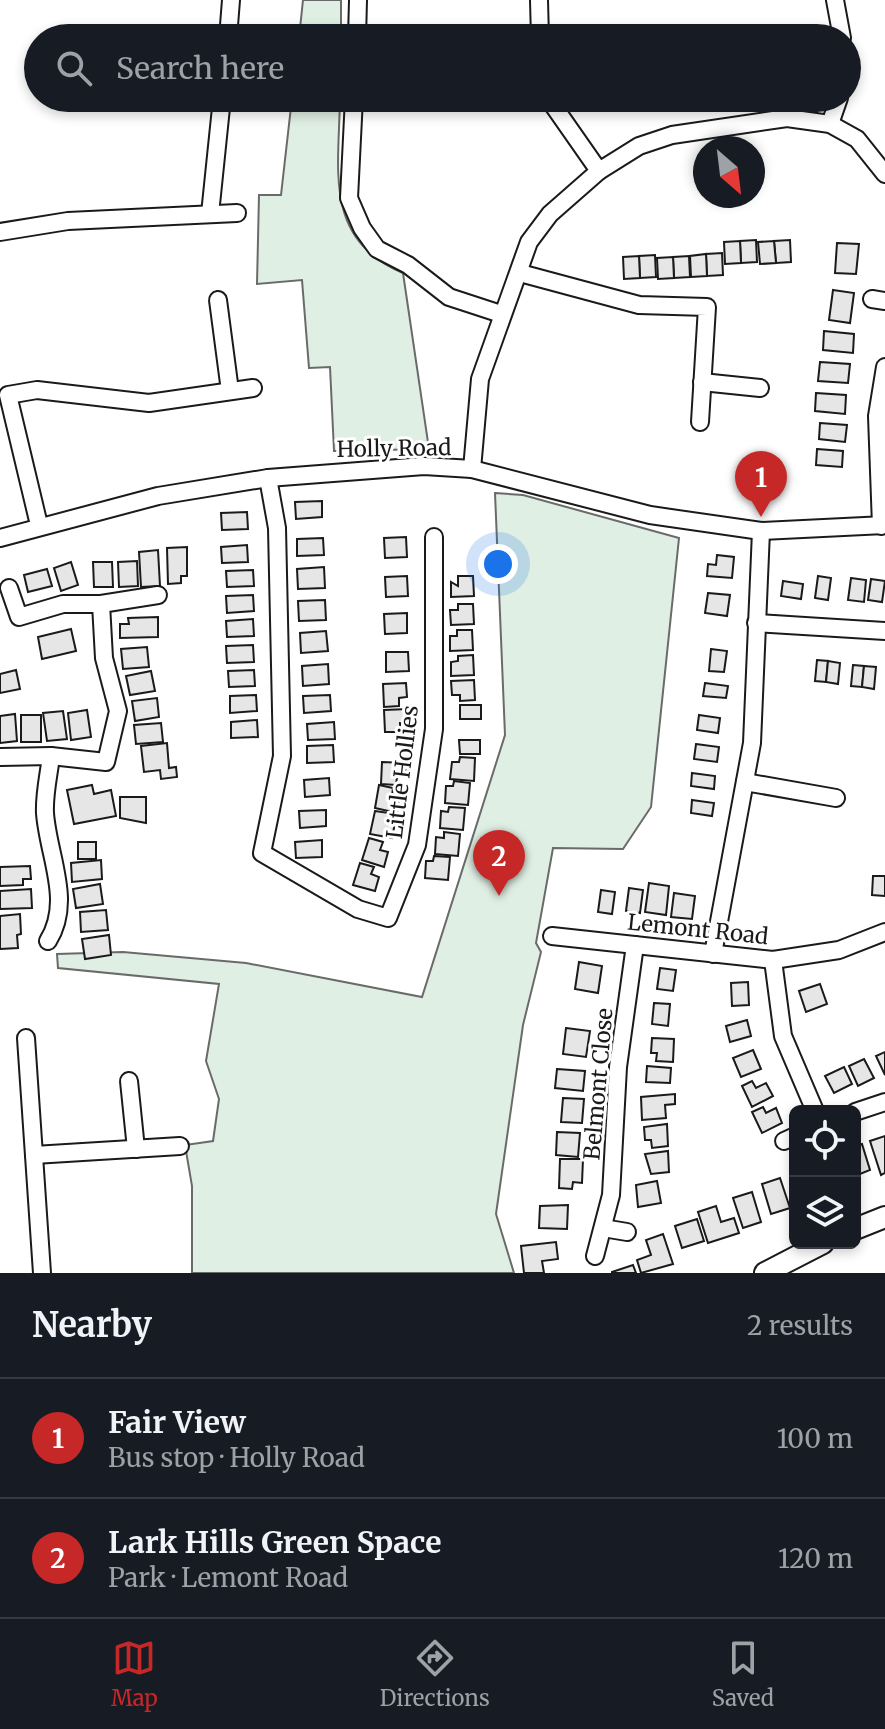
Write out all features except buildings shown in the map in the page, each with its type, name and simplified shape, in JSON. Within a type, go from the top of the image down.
[{"type":"street","points":[[229,24],[231,0]]},
{"type":"street","points":[[357,24],[358,0]]},
{"type":"street","points":[[539,0],[540,24]]},
{"type":"street","points":[[835,0],[839,24]]},
{"type":"street","points":[[210,214],[221,112]]},
{"type":"street","points":[[353,112],[349,198],[362,228],[377,249],[408,265],[449,297],[501,314]]},
{"type":"street","points":[[558,112],[599,171]]},
{"type":"street","points":[[830,124],[834,112]]},
{"type":"street","points":[[472,469],[480,379],[529,242],[543,223],[599,171],[639,146],[672,135],[787,118],[830,124],[857,139],[885,174]]},
{"type":"street","points":[[0,232],[68,221],[237,213]]},
{"type":"street","points":[[520,273],[639,305],[707,307],[700,422]]},
{"type":"street","points":[[218,300],[230,391]]},
{"type":"street","points":[[883,526],[877,416],[885,367]]},
{"type":"street","points":[[702,382],[760,388]]},
{"type":"street","points":[[39,525],[4,397],[37,390],[149,403],[253,388]]},
{"type":"street","name":"Holly Road","points":[[0,538],[39,525],[158,496],[268,478],[368,468],[472,469],[650,515],[761,531],[883,526]]},
{"type":"street","name":"Little Hollies","points":[[268,478],[277,528],[282,756],[262,853],[358,909],[388,918],[417,845],[434,729],[434,537]]},
{"type":"street","points":[[713,954],[752,743],[761,531]]},
{"type":"street","points":[[9,588],[19,617],[63,604],[101,604],[158,595]]},
{"type":"street","points":[[0,757],[51,756],[106,762],[118,711],[104,658],[101,604]]},
{"type":"street","points":[[756,623],[885,631]]},
{"type":"street","points":[[48,941],[57,927],[60,881],[45,809],[51,756]]},
{"type":"street","points":[[745,782],[836,798]]},
{"type":"street","name":"Lemont Road","points":[[552,936],[773,960],[839,950],[885,932]]},
{"type":"street","name":"Belmont Close","points":[[595,1256],[611,1195],[618,1067],[635,945]]},
{"type":"street","points":[[773,960],[783,1036],[812,1105]]},
{"type":"street","points":[[26,1038],[42,1273]]},
{"type":"street","points":[[129,1081],[136,1149]]},
{"type":"street","points":[[861,1110],[885,1102]]},
{"type":"street","points":[[34,1155],[180,1146]]},
{"type":"street","points":[[861,1227],[885,1217]]},
{"type":"street","points":[[603,1228],[627,1232]]},
{"type":"street","points":[[765,1273],[811,1249]]},
{"type":"green space","points":[[303,0],[341,0],[341,24],[300,24]]},
{"type":"green space","points":[[290,112],[339,112],[338,176],[341,200],[359,242],[377,259],[403,273],[429,449],[334,451],[330,367],[309,368],[302,280],[257,284],[259,195],[281,195]]},
{"type":"green space","points":[[495,493],[523,495],[679,538],[651,807],[623,849],[553,848],[536,943],[541,952],[523,1025],[496,1214],[514,1273],[192,1273],[192,1186],[185,1145],[213,1141],[219,1099],[206,1061],[219,984],[58,968],[57,954],[123,952],[246,963],[422,997],[505,735]]},
{"type":"place","name":"Fair View","points":[[761,517]]},
{"type":"place","name":"Lark Hills Green Space","points":[[499,896]]}]
